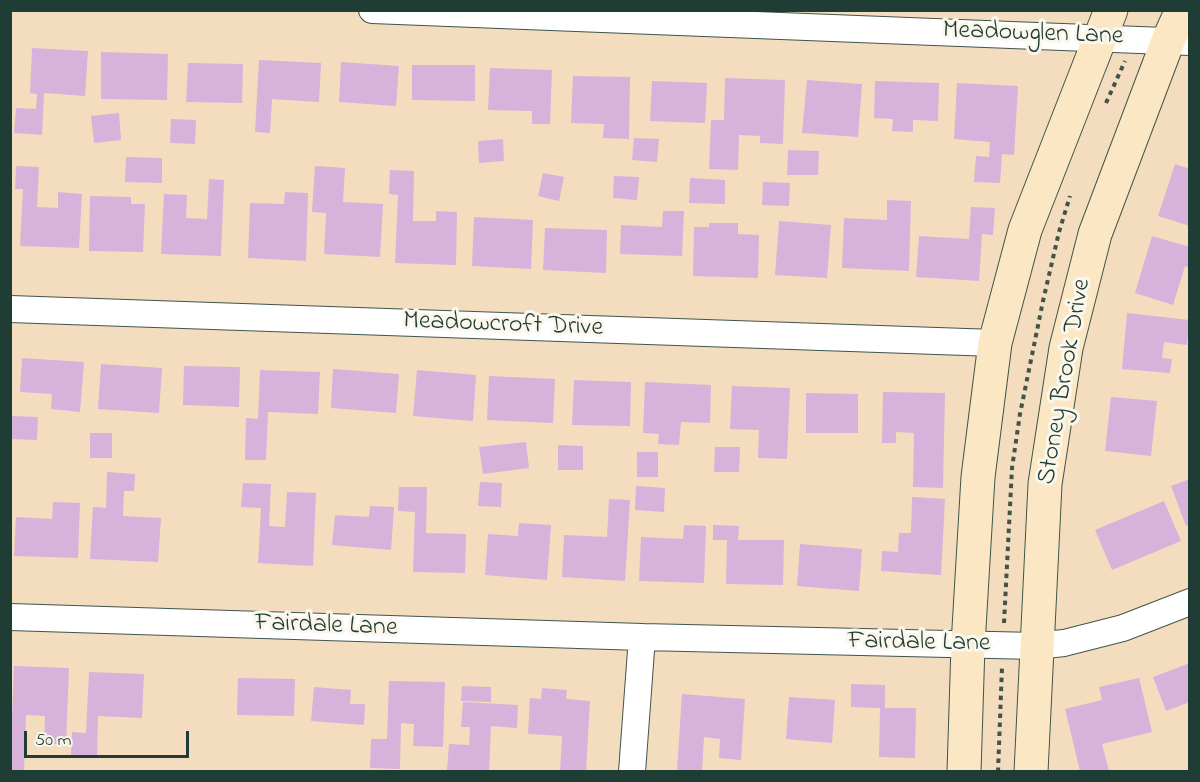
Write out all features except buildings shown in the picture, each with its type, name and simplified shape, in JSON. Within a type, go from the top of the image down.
[{"type":"street","name":"Meadowglen Lane","points":[[372,10],[1106,24],[1179,42]]},
{"type":"street","name":"Stoney Brook Drive","points":[[1031,771],[1046,484],[1066,348],[1095,234],[1179,42],[1182,10]]},
{"type":"street","points":[[964,771],[978,477],[995,343],[1025,230],[1106,24]]},
{"type":"street","name":"Meadowcroft Drive","points":[[10,309],[995,343]]},
{"type":"street","name":"Fairdale Lane","points":[[10,617],[642,638],[1036,646],[1064,643],[1123,628],[1190,602]]},
{"type":"street","points":[[632,771],[642,638]]},
{"type":"path","points":[[998,771],[1002,674]]}]
